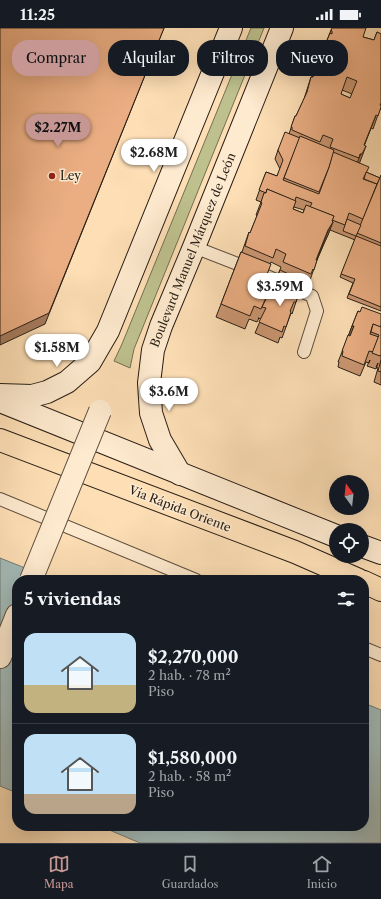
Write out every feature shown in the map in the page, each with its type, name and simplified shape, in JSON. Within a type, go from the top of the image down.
[{"type":"highway","name":"Vía Rápida Oriente","points":[[0,440],[295,552],[348,575]]},
{"type":"highway","points":[[0,454],[333,575]]},
{"type":"highway","points":[[369,585],[381,591]]},
{"type":"highway","points":[[369,587],[381,591]]},
{"type":"street","points":[[0,395],[32,396],[47,392],[66,382],[90,362],[108,331],[231,28]]},
{"type":"street","name":"Boulevard Manuel Márquez de León","points":[[180,474],[160,440],[152,413],[148,383],[153,350],[161,326],[282,28]]},
{"type":"street","points":[[0,401],[329,533]]},
{"type":"street","points":[[34,575],[100,411]]},
{"type":"street","points":[[369,549],[381,553]]},
{"type":"street","points":[[0,657],[12,628]]},
{"type":"lane","points":[[194,247],[253,270],[312,296],[316,311],[304,352]]},
{"type":"lane","points":[[0,499],[184,575]]},
{"type":"lane","points":[[369,650],[381,655]]},
{"type":"green space","points":[[251,28],[264,28],[259,40],[246,40]]},
{"type":"green space","points":[[231,76],[245,76],[134,349],[130,368],[114,361]]},
{"type":"water","points":[[0,558],[42,575],[12,575],[12,791],[0,786]]},
{"type":"water","points":[[369,705],[381,710],[381,843],[140,843],[112,831],[369,831]]},
{"type":"building","name":"Ley","points":[[0,28],[164,28],[159,40],[108,40],[108,76],[145,76],[49,313],[0,336]]},
{"type":"building","points":[[332,28],[366,28],[363,37],[374,40],[377,32],[381,34],[381,107],[378,116],[376,115],[364,145],[366,146],[359,158],[330,147],[333,139],[323,135],[320,142],[292,130],[291,127],[307,92],[311,77],[348,76],[348,40],[327,40],[330,33],[332,34]],"holes":[[[347,77],[357,81],[350,98],[341,94]]]},
{"type":"building","points":[[285,132],[300,138],[283,180],[319,194],[333,152],[369,167],[363,179],[377,184],[363,219],[349,213],[345,225],[332,220],[334,216],[310,207],[312,203],[296,197],[295,201],[267,189],[266,193],[259,190],[266,172],[277,176],[283,160],[278,150]]},
{"type":"building","points":[[300,136],[334,150],[319,192],[284,178]]},
{"type":"building","points":[[366,172],[380,178],[377,184],[364,179]]},
{"type":"building","points":[[381,175],[381,243],[357,233]]},
{"type":"building","points":[[267,189],[296,201],[293,209],[303,213],[306,205],[334,216],[333,222],[328,230],[316,260],[314,270],[313,269],[311,274],[283,262],[286,254],[276,249],[273,258],[245,246],[249,232],[250,233],[262,203],[264,193],[266,193]]},
{"type":"building","points":[[347,219],[361,225],[356,236],[343,231]]},
{"type":"building","points":[[356,236],[381,246],[381,307],[349,294],[355,279],[341,274]]},
{"type":"building","points":[[241,252],[271,264],[266,277],[276,280],[280,270],[299,279],[297,285],[289,282],[284,294],[274,289],[270,289],[261,309],[254,306],[250,316],[221,304]]},
{"type":"building","points":[[298,281],[302,282],[301,287],[296,302],[294,302],[290,311],[291,312],[286,327],[284,326],[282,332],[259,322],[266,308],[262,307],[270,291],[283,296],[288,284],[296,287]]},
{"type":"building","points":[[362,307],[381,314],[381,326],[379,327],[373,324],[370,334],[379,337],[373,352],[369,351],[364,365],[342,356],[342,351],[348,335],[350,336],[358,311],[360,312]]},
{"type":"building","points":[[373,324],[381,327],[380,356],[372,353],[379,335],[371,332]]},
{"type":"building","points":[[381,360],[381,372],[378,371]]},
{"type":"place","name":"Ley","points":[[52,176]]}]
